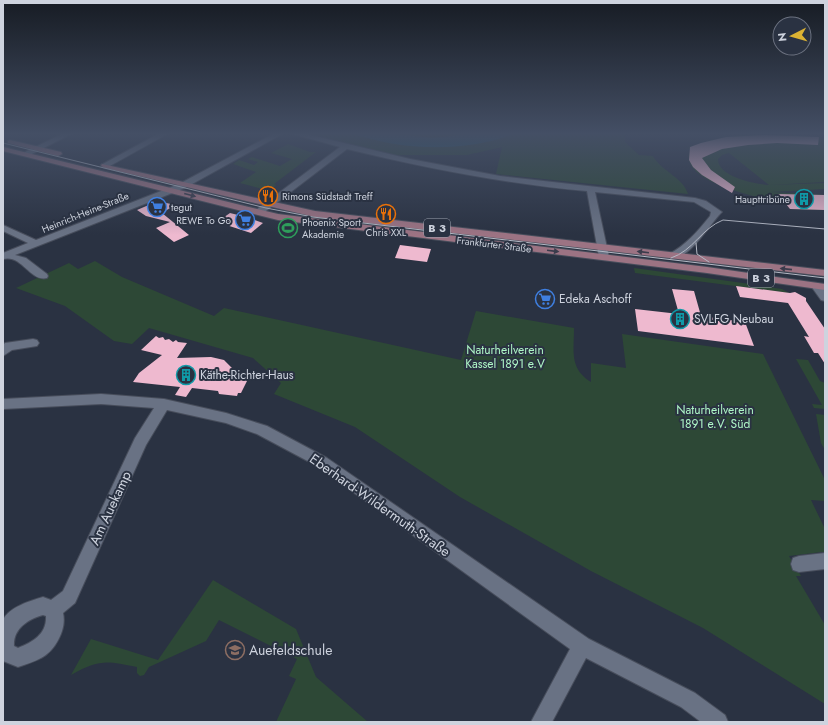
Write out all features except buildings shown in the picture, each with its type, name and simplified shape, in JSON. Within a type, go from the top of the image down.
[{"type":"main road","name":"Frankfurter Straße","points":[[77,167],[259,212],[307,222],[604,252],[672,256],[825,272]]},
{"type":"main road","name":"Frankfurter Straße","points":[[110,167],[315,214],[604,252],[820,287]]},
{"type":"street","name":"Heinrich-Heine-Straße","points":[[4,255],[186,184],[218,167]]},
{"type":"street","points":[[259,212],[271,205],[320,167]]},
{"type":"street","points":[[436,167],[460,172],[591,190],[696,200],[709,206],[716,212],[692,242],[680,252],[672,256]]},
{"type":"street","points":[[591,190],[604,252]]},
{"type":"street","points":[[3,228],[35,243]]},
{"type":"street","points":[[4,255],[23,260],[36,272],[43,276]]},
{"type":"street","points":[[820,287],[825,298]]},
{"type":"street","points":[[3,352],[9,346],[33,343]]},
{"type":"street","name":"Eberhard-Wildermuth-Straße","points":[[3,404],[101,399],[164,404],[226,418],[262,430],[322,462],[582,646],[688,700],[718,722]]},
{"type":"street","name":"Am Auekamp","points":[[54,610],[69,598],[140,442],[164,404]]},
{"type":"street","points":[[799,564],[825,561]]},
{"type":"street","points":[[541,722],[582,646]]},
{"type":"green space","points":[[241,167],[297,167],[274,184],[276,185],[270,191],[240,183],[256,172]]},
{"type":"green space","points":[[498,167],[663,167],[682,183],[688,194],[496,174]]},
{"type":"green space","points":[[693,167],[721,167],[730,175],[747,181],[769,185],[825,183],[825,189],[771,192],[825,195],[825,210],[790,209],[785,202],[760,198],[724,187],[708,180]]},
{"type":"green space","points":[[746,167],[825,167],[825,182],[769,185]]},
{"type":"green space","points":[[95,261],[122,277],[214,316],[224,308],[461,360],[476,311],[574,328],[574,358],[576,365],[584,377],[591,382],[591,363],[626,368],[622,334],[763,354],[825,480],[825,501],[811,500],[825,529],[825,553],[822,552],[789,556],[801,576],[796,576],[825,625],[825,704],[703,628],[591,571],[460,497],[355,427],[274,394],[281,383],[253,358],[149,328],[132,344],[114,341],[65,306],[16,288],[69,263],[78,269]]},
{"type":"green space","points":[[634,268],[782,289],[789,293],[635,273]]},
{"type":"green space","points":[[796,359],[808,360],[820,381],[825,383],[825,409],[814,408],[812,404],[822,405]]},
{"type":"green space","points":[[816,414],[825,415],[825,450],[821,443]]},
{"type":"green space","points":[[213,580],[296,629],[316,677],[368,722],[276,722],[296,679],[289,676],[297,659],[219,620],[206,641],[149,667],[144,675],[140,676],[137,673],[137,667],[118,663],[103,663],[89,666],[71,675],[91,639],[158,660]]},
{"type":"tram line","points":[[99,167],[266,208],[313,217],[825,278]]},
{"type":"tram line","points":[[671,258],[679,255],[692,245],[709,228],[723,220],[825,229]]},
{"type":"tram line","points":[[696,243],[697,254],[709,262]]},
{"type":"place","name":"Rimons Südstadt Treff","points":[[268,196]]},
{"type":"place","name":"Haupttribüne","points":[[804,199]]},
{"type":"place","name":"tegut","points":[[157,207]]},
{"type":"place","name":"Chris XXL","points":[[386,214]]},
{"type":"place","name":"REWE To Go","points":[[245,220]]},
{"type":"place","name":"Phoenix Sport Akademie","points":[[288,228]]},
{"type":"place","name":"Edeka Aschoff","points":[[545,299]]},
{"type":"place","name":"SVLFG Neubau","points":[[680,319]]},
{"type":"place","name":"Käthe-Richter-Haus","points":[[186,375]]},
{"type":"place","name":"Auefeldschule","points":[[235,650]]},
{"type":"park label","name":"Naturheilverein Kassel 1891 e.V","points":[[505,357]]},
{"type":"park label","name":"Naturheilverein 1891 e.V. Süd","points":[[715,417]]}]
